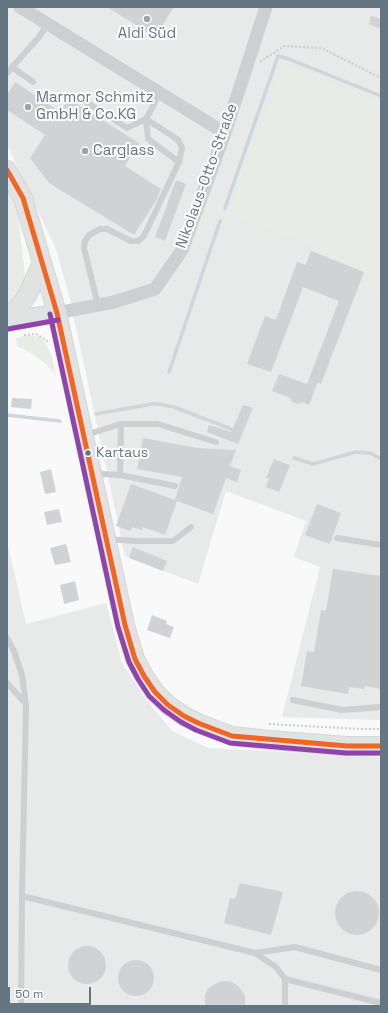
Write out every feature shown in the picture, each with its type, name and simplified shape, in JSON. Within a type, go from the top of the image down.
[{"type":"main road","points":[[7,170],[23,198],[57,313],[125,625],[136,659],[144,676],[155,692],[168,705],[184,716],[232,736],[262,740],[347,746],[381,746]]},
{"type":"main road","points":[[7,316],[17,309],[27,296],[42,263]]},
{"type":"main road","points":[[7,322],[57,313]]},
{"type":"main road","points":[[210,728],[270,732],[381,735]]},
{"type":"street","points":[[20,7],[225,133]]},
{"type":"street","name":"Nikolaus-Otto-Straße","points":[[57,313],[114,302],[155,289],[182,250],[225,133],[266,7]]},
{"type":"lane","points":[[7,73],[39,37],[48,24]]},
{"type":"lane","points":[[12,67],[33,82]]},
{"type":"lane","points":[[160,93],[146,119],[148,139],[179,162]]},
{"type":"lane","points":[[83,100],[127,128],[146,119]]},
{"type":"lane","points":[[98,305],[84,248],[84,241],[94,231],[107,229],[131,241],[138,241],[144,236],[179,162],[182,148],[179,141],[172,134],[146,119]]},
{"type":"lane","points":[[83,434],[92,433],[121,424],[158,424],[216,442]]},
{"type":"lane","points":[[120,474],[121,424]]},
{"type":"lane","points":[[92,477],[101,474],[120,474],[175,486]]},
{"type":"lane","points":[[106,539],[173,541],[191,527]]},
{"type":"lane","points":[[337,538],[381,545]]},
{"type":"lane","points":[[7,638],[14,651],[22,675],[26,705],[21,1006]]},
{"type":"lane","points":[[7,683],[26,705]]},
{"type":"lane","points":[[293,700],[342,710],[381,707]]},
{"type":"lane","points":[[22,896],[255,953],[276,967],[285,979],[285,1006]]},
{"type":"lane","points":[[255,953],[295,948],[381,970]]},
{"type":"lane","points":[[285,979],[381,1003]]},
{"type":"path","points":[[246,67],[260,62],[284,46],[321,48],[381,78]]},
{"type":"path","points":[[262,724],[381,729]]},
{"type":"shaded area","points":[[7,7],[381,7],[381,720],[282,717],[320,567],[294,557],[306,521],[226,491],[198,584],[125,556],[69,295],[56,249],[7,145]]},
{"type":"shaded area","points":[[284,64],[381,102],[381,294],[361,286],[366,271],[313,250],[314,246],[229,214]]},
{"type":"shaded area","points":[[7,187],[18,213],[25,276],[23,287],[15,299],[7,305]]},
{"type":"shaded area","points":[[28,335],[39,337],[45,342],[52,357],[56,377],[45,363],[31,353],[17,346],[16,338]]},
{"type":"shaded area","points":[[7,541],[26,624],[106,603],[122,663],[145,698],[172,731],[208,748],[381,757],[381,1006],[7,1006]]},
{"type":"building","name":"Aldi Süd","points":[[107,7],[174,7],[157,34],[149,29],[147,32]]},
{"type":"building","points":[[371,16],[381,19],[381,29],[369,24]]},
{"type":"building","name":"Carglass","points":[[15,82],[60,112],[69,99],[139,143],[125,166],[161,189],[156,201],[134,235],[49,183],[30,158],[45,135],[7,110],[7,95]]},
{"type":"building","points":[[176,180],[186,184],[165,241],[155,237]]},
{"type":"building","points":[[311,251],[364,272],[321,384],[318,382],[309,405],[302,402],[299,404],[292,402],[290,398],[272,391],[279,374],[307,384],[339,301],[303,287],[271,372],[247,364],[265,316],[276,320],[297,262],[306,265]]},
{"type":"building","points":[[12,398],[32,399],[31,409],[11,407]]},
{"type":"building","points":[[243,405],[253,408],[238,444],[207,432],[209,425],[231,432]]},
{"type":"building","points":[[143,438],[197,448],[236,450],[230,466],[241,470],[237,482],[226,478],[213,514],[177,501],[165,535],[143,527],[142,530],[132,527],[131,531],[116,526],[131,484],[175,500],[182,477],[137,469]]},
{"type":"building","points":[[274,459],[290,465],[279,492],[266,487],[269,479],[266,478]]},
{"type":"building","points":[[51,469],[56,492],[45,494],[40,472]]},
{"type":"building","points":[[317,504],[341,513],[330,544],[305,535]]},
{"type":"building","points":[[59,509],[62,522],[47,525],[44,512]]},
{"type":"building","points":[[66,544],[71,562],[55,565],[50,548]]},
{"type":"building","points":[[133,547],[167,561],[163,571],[129,558]]},
{"type":"building","points":[[333,569],[381,576],[381,689],[365,686],[364,689],[349,687],[348,694],[301,686],[307,651],[314,652],[321,610],[326,611]]},
{"type":"building","points":[[75,581],[79,600],[64,604],[60,585]]},
{"type":"building","points":[[152,615],[167,621],[166,624],[174,627],[170,638],[147,630]]},
{"type":"building","points":[[240,883],[283,892],[271,935],[224,923],[230,898],[235,899]]},
{"type":"building","points":[[353,891],[361,891],[366,892],[373,897],[378,904],[378,922],[373,929],[366,934],[353,935],[345,932],[338,925],[335,917],[335,909],[338,901],[345,894]]},
{"type":"building","points":[[83,946],[91,946],[101,951],[105,958],[105,972],[101,979],[91,984],[83,984],[73,979],[71,976],[68,969],[68,961],[73,951],[76,949]]},
{"type":"building","points":[[140,960],[149,965],[153,971],[153,985],[149,991],[140,996],[132,996],[123,991],[119,985],[118,974],[123,965],[129,961]]},
{"type":"building","points":[[219,982],[232,982],[242,991],[245,997],[245,1006],[205,1006],[205,995],[208,989]]},
{"type":"waterway","points":[[225,208],[278,56],[381,96]]},
{"type":"waterway","points":[[169,372],[220,221]]},
{"type":"waterway","points":[[96,414],[158,404],[174,407],[231,429]]},
{"type":"waterway","points":[[7,415],[60,421]]},
{"type":"waterway","points":[[294,458],[313,464],[356,452],[370,453],[381,459]]},
{"type":"transit line","points":[[7,170],[23,198],[57,313],[125,625],[135,659],[144,676],[155,692],[168,705],[184,716],[232,736],[347,746],[381,746]]},
{"type":"transit line","points":[[50,314],[118,627],[129,662],[149,696],[164,710],[181,722],[196,730],[230,743],[346,753],[381,753]]},
{"type":"transit line","points":[[8,329],[58,320]]},
{"type":"place","name":"Aldi Süd","points":[[147,19]]},
{"type":"place","name":"Marmor Schmitz GmbH & Co.KG","points":[[28,107]]},
{"type":"place","name":"Carglass","points":[[85,151]]},
{"type":"place","name":"Kartaus","points":[[88,453]]}]
